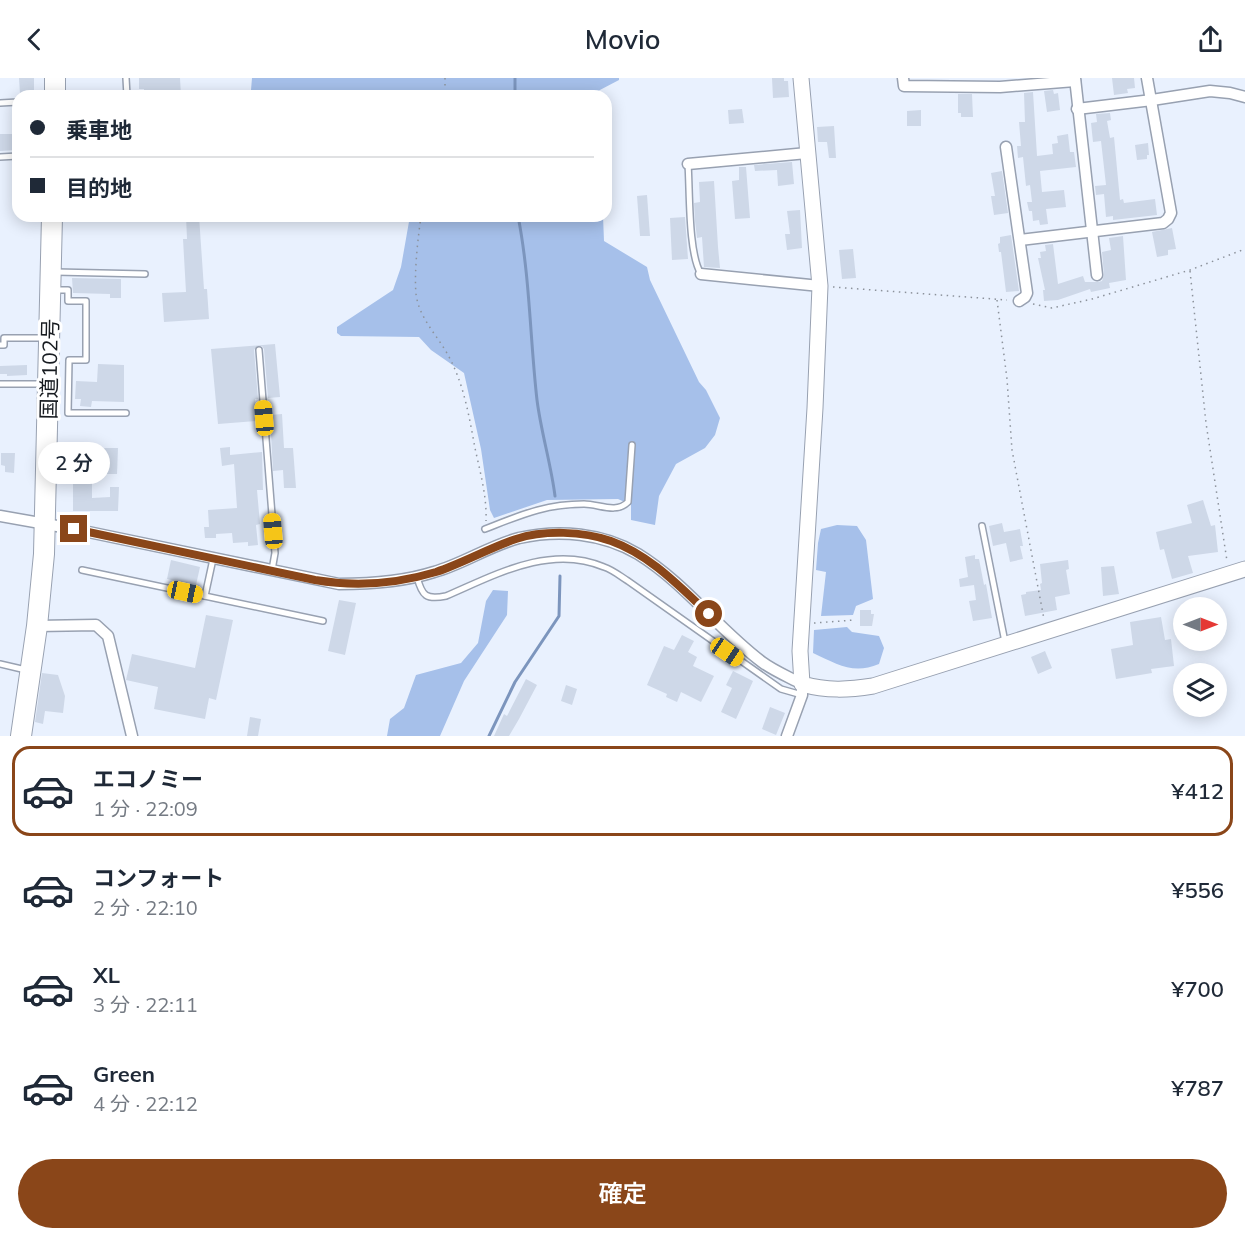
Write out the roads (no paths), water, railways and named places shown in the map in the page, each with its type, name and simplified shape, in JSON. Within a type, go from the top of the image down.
[{"type":"highway","name":"国道102号","points":[[21,736],[37,626],[46,524],[52,222]]},
{"type":"street","points":[[787,736],[802,689],[800,651],[820,286],[801,78]]},
{"type":"street","points":[[903,78],[904,86],[1000,87],[1075,80],[1097,275]]},
{"type":"street","points":[[1020,240],[1163,223],[1168,219],[1171,213],[1147,78]]},
{"type":"street","points":[[1077,109],[1210,91],[1245,97]]},
{"type":"street","points":[[1006,147],[1027,293],[1019,301]]},
{"type":"street","points":[[688,164],[807,153]]},
{"type":"street","points":[[701,274],[820,286]]},
{"type":"street","points":[[0,516],[339,584],[370,584],[417,577],[448,568],[518,538],[564,534],[585,535],[610,541],[662,570],[763,662],[802,689],[849,690],[873,686],[1245,569]]},
{"type":"street","points":[[37,626],[96,625],[108,636],[132,736]]},
{"type":"lane","points":[[688,164],[693,246],[697,267],[701,274]]},
{"type":"lane","points":[[51,281],[145,274]]},
{"type":"lane","points":[[51,281],[68,290],[68,301],[86,301],[86,360],[69,360],[68,413],[126,413]]},
{"type":"lane","points":[[0,345],[4,345],[4,338],[50,338]]},
{"type":"lane","points":[[259,350],[275,553],[272,571]]},
{"type":"lane","points":[[0,384],[69,389]]},
{"type":"lane","points":[[485,529],[543,508],[586,504],[623,507],[628,502],[632,445]]},
{"type":"lane","points":[[982,526],[1005,644]]},
{"type":"lane","points":[[205,596],[213,559]]},
{"type":"lane","points":[[417,577],[420,590],[428,597],[435,598],[446,596],[517,566],[543,560],[569,560],[598,565],[628,581],[781,689],[802,689]]},
{"type":"lane","points":[[82,570],[323,621]]},
{"type":"lane","points":[[0,664],[31,670]]},
{"type":"waterway","points":[[515,78],[515,90]]},
{"type":"waterway","points":[[519,222],[537,400],[555,496]]},
{"type":"waterway","points":[[489,736],[515,682],[559,616],[560,576]]}]
